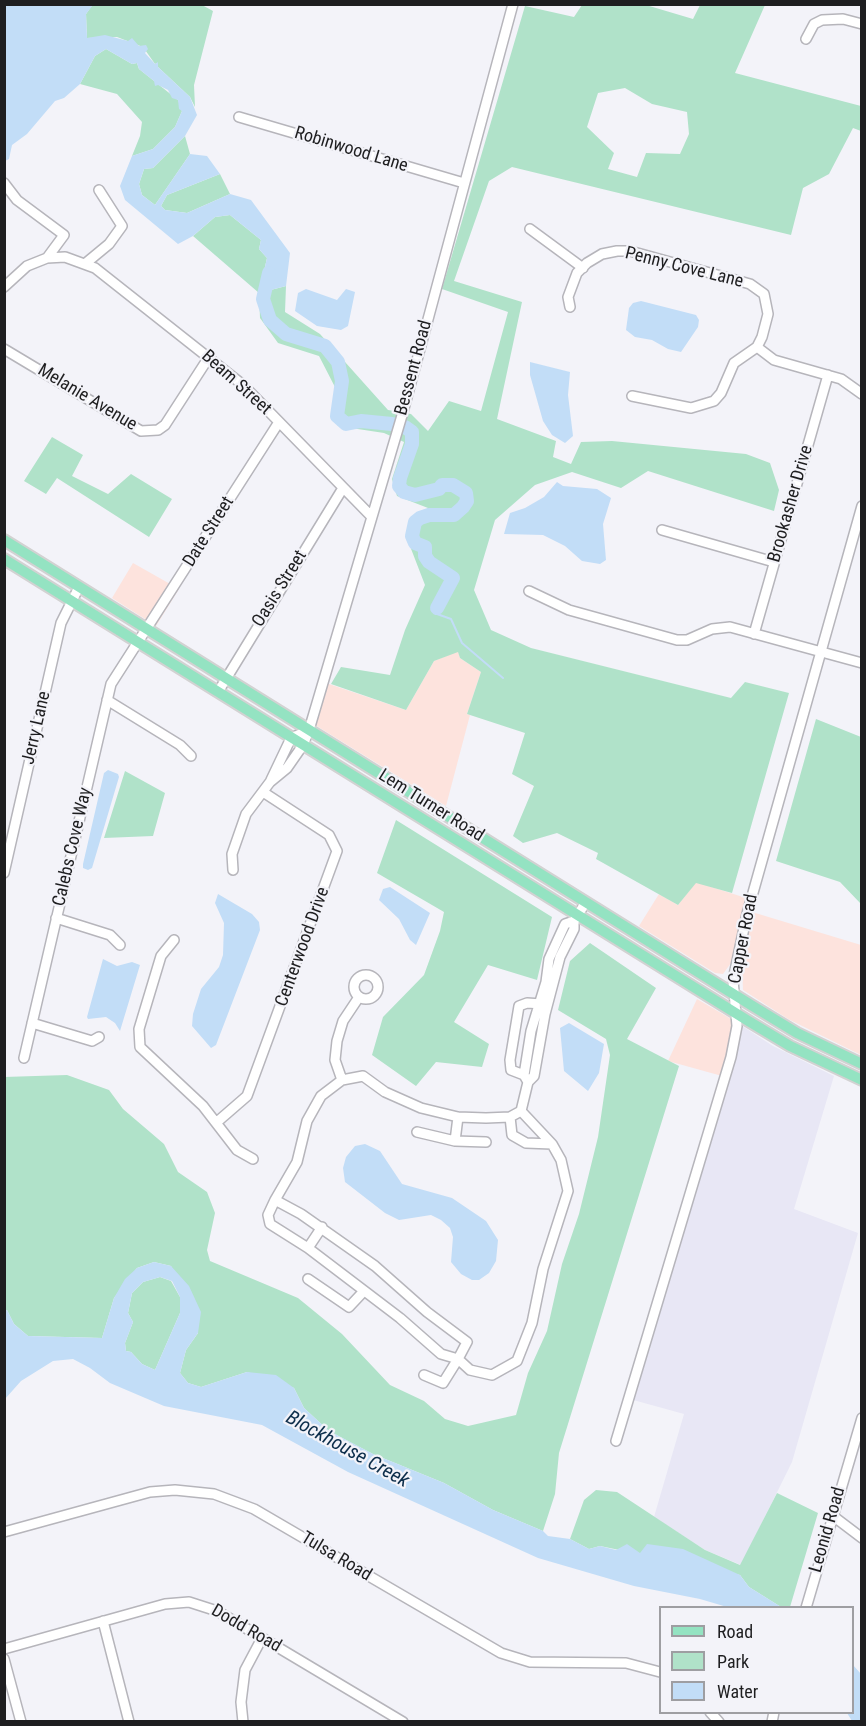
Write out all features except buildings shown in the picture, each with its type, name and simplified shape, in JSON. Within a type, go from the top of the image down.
[{"type":"main road","name":"Lem Turner Road","points":[[4,540],[797,1033],[861,1064]]},
{"type":"main road","name":"Lem Turner Road","points":[[4,559],[437,828],[576,918],[790,1046],[861,1080]]},
{"type":"main road","points":[[437,828],[445,815]]},
{"type":"street","name":"Bessent Road","points":[[270,782],[287,768],[303,745],[309,730],[403,412],[513,4]]},
{"type":"street","points":[[806,39],[814,24],[822,20],[843,18],[861,24]]},
{"type":"street","name":"Robinwood Lane","points":[[239,117],[464,183]]},
{"type":"street","points":[[4,183],[17,200],[64,235],[47,258]]},
{"type":"street","points":[[4,286],[27,266],[47,258],[65,257],[86,263],[109,244],[122,226],[99,190]]},
{"type":"street","points":[[530,229],[583,267],[572,284],[568,297],[570,308]]},
{"type":"street","name":"Penny Cove Lane","points":[[583,267],[603,254],[630,251],[758,288],[768,302],[768,314],[757,347]]},
{"type":"street","name":"Beam Street","points":[[86,263],[209,357],[243,386],[372,517]]},
{"type":"street","points":[[632,396],[691,408],[704,406],[714,401],[721,393],[734,363],[757,347],[774,360],[850,383],[861,394]]},
{"type":"street","name":"Melanie Avenue","points":[[4,349],[141,431],[158,430],[165,425],[209,357]]},
{"type":"street","name":"Brookasher Drive","points":[[754,634],[828,375]]},
{"type":"street","name":"Date Street","points":[[138,642],[279,422]]},
{"type":"street","name":"Oasis Street","points":[[218,692],[343,488]]},
{"type":"street","name":"Capper Road","points":[[616,1441],[731,1057],[737,1026],[733,980],[747,914],[861,506]]},
{"type":"street","points":[[662,530],[774,562]]},
{"type":"street","name":"Jerry Lane","points":[[4,873],[61,623],[79,587]]},
{"type":"street","points":[[529,591],[569,610],[676,640],[687,640],[721,627],[861,663]]},
{"type":"street","name":"Calebs Cove Way","points":[[24,1058],[107,700],[115,676],[138,642]]},
{"type":"street","points":[[107,700],[180,745],[191,756]]},
{"type":"street","points":[[291,738],[309,730]]},
{"type":"street","name":"Bessent Road","points":[[233,870],[232,854],[241,824],[270,782],[291,738]]},
{"type":"street","name":"Centerwood Drive","points":[[217,1122],[241,1104],[247,1096],[337,850],[329,835],[263,792]]},
{"type":"street","points":[[543,1004],[519,1006],[510,1060],[511,1070],[526,1078],[534,1076],[543,1004],[560,957],[574,930],[576,918],[586,902]]},
{"type":"street","points":[[56,918],[110,935],[120,945]]},
{"type":"street","points":[[174,939],[161,956],[139,1029],[140,1047],[217,1122],[237,1150],[253,1159]]},
{"type":"street","points":[[342,1080],[335,1060],[337,1041],[343,1021],[358,997]]},
{"type":"street","points":[[32,1023],[92,1041],[99,1037]]},
{"type":"street","points":[[363,1076],[386,1092],[421,1108],[458,1117],[510,1117],[521,1111],[552,1144],[561,1160],[568,1191],[543,1269],[532,1323],[517,1361],[492,1375],[470,1371],[458,1359],[441,1354],[400,1318],[308,1248],[270,1224],[268,1215],[297,1162],[307,1121],[321,1096],[342,1080],[363,1076]]},
{"type":"street","points":[[521,1111],[526,1078]]},
{"type":"street","points":[[454,1141],[458,1117]]},
{"type":"street","points":[[510,1117],[512,1135],[526,1143],[552,1144]]},
{"type":"street","points":[[417,1132],[454,1141],[486,1142]]},
{"type":"street","points":[[275,1200],[322,1227],[375,1266],[427,1312],[467,1342],[443,1383],[424,1375]]},
{"type":"street","points":[[308,1248],[322,1227]]},
{"type":"street","points":[[308,1279],[349,1306],[364,1292]]},
{"type":"street","name":"Leonid Road","points":[[806,1606],[861,1418]]},
{"type":"street","name":"Tulsa Road","points":[[4,1533],[150,1492],[175,1490],[214,1494],[254,1509],[501,1653],[530,1662],[626,1663],[659,1672]]},
{"type":"street","points":[[832,1516],[861,1538]]},
{"type":"street","name":"Dodd Road","points":[[4,1649],[165,1604],[189,1602],[217,1611],[403,1722]]},
{"type":"street","points":[[103,1622],[129,1722]]},
{"type":"street","points":[[243,1722],[241,1702],[245,1670],[262,1638]]},
{"type":"street","points":[[4,1659],[21,1722]]},
{"type":"shaded area","points":[[133,563],[179,589],[156,626],[112,598]]},
{"type":"shaded area","points":[[458,651],[460,658],[481,672],[467,714],[470,715],[446,806],[315,725],[326,683],[406,710],[434,661]]},
{"type":"shaded area","points":[[696,882],[746,898],[731,963],[723,974],[715,973],[639,926],[659,894],[678,905]]},
{"type":"shaded area","points":[[752,912],[861,945],[861,1055],[788,1019],[743,990],[742,968]]},
{"type":"shaded area","points":[[697,999],[733,1020],[722,1076],[668,1061]]},
{"type":"shaded area","points":[[733,1020],[773,1046],[834,1076],[794,1209],[858,1233],[792,1462],[741,1565],[705,1550],[654,1517],[684,1414],[626,1398],[722,1076]]},
{"type":"green space","points":[[93,4],[202,5],[213,11],[194,85],[195,107],[190,97],[158,67],[157,63],[155,64],[143,47],[117,37],[87,38],[86,14]]},
{"type":"green space","points":[[582,5],[646,5],[693,19],[700,5],[765,5],[735,73],[861,106],[861,131],[853,128],[829,174],[803,188],[791,235],[512,167],[489,181],[454,281],[522,302],[497,419],[556,441],[553,457],[571,464],[581,442],[612,441],[746,454],[770,463],[779,490],[774,511],[648,471],[621,488],[572,472],[535,485],[495,520],[474,590],[491,630],[531,648],[731,698],[745,682],[789,693],[732,893],[696,883],[678,905],[596,859],[598,853],[557,833],[523,843],[513,836],[534,786],[512,774],[525,733],[467,714],[481,672],[460,658],[458,652],[434,661],[406,710],[331,684],[341,667],[390,675],[405,630],[425,585],[408,541],[411,520],[428,508],[397,496],[392,479],[404,442],[384,433],[338,426],[332,415],[336,389],[319,356],[278,343],[260,318],[259,293],[286,286],[285,312],[320,334],[388,410],[411,414],[428,431],[449,401],[481,411],[508,312],[442,289],[525,6],[574,17]],"holes":[[[625,88],[652,104],[687,112],[689,134],[680,154],[646,153],[637,177],[608,169],[614,153],[587,127],[598,93]]]},
{"type":"green space","points":[[106,49],[132,64],[137,63],[139,69],[178,100],[182,111],[175,127],[153,149],[132,156],[140,136],[142,122],[117,94],[80,84],[95,56]]},
{"type":"green space","points":[[185,136],[190,154],[155,205],[142,195],[139,184],[144,169],[153,168]]},
{"type":"green space","points":[[220,174],[230,194],[187,213],[165,210],[161,206],[167,195]]},
{"type":"green space","points":[[230,215],[261,240],[259,249],[267,258],[259,293],[193,236],[215,217]]},
{"type":"green space","points":[[52,437],[83,455],[72,476],[108,494],[131,474],[172,499],[149,537],[57,478],[46,494],[24,481]]},
{"type":"green space","points":[[816,719],[861,737],[861,904],[840,882],[776,861]]},
{"type":"green space","points":[[125,771],[165,793],[153,836],[104,838]]},
{"type":"green space","points":[[396,820],[552,917],[537,980],[488,965],[454,1022],[489,1044],[482,1067],[436,1062],[416,1086],[372,1055],[383,1017],[424,975],[440,931],[444,912],[377,873]]},
{"type":"green space","points":[[590,943],[656,988],[627,1039],[679,1066],[559,1453],[555,1494],[543,1531],[493,1510],[444,1483],[373,1454],[329,1431],[304,1408],[294,1388],[247,1372],[201,1387],[188,1383],[180,1373],[186,1350],[198,1333],[171,1266],[154,1262],[137,1268],[114,1298],[102,1338],[28,1336],[14,1324],[7,1310],[4,1311],[4,1077],[67,1075],[109,1090],[123,1109],[164,1144],[178,1172],[207,1192],[215,1213],[207,1250],[210,1261],[298,1298],[342,1334],[390,1385],[424,1401],[445,1419],[468,1426],[516,1415],[528,1373],[547,1331],[562,1264],[579,1214],[598,1137],[610,1055],[606,1039],[558,1010],[570,961]]},
{"type":"green space","points":[[160,1277],[171,1281],[180,1297],[180,1313],[155,1370],[142,1364],[131,1352],[126,1351],[125,1343],[133,1322],[128,1313],[132,1293],[143,1282]]},
{"type":"green space","points":[[596,1490],[617,1492],[705,1550],[740,1565],[777,1493],[818,1513],[790,1606],[779,1606],[749,1587],[740,1575],[600,1546],[589,1549],[570,1539],[584,1500]]},
{"type":"water","points":[[5,4],[93,5],[86,14],[87,38],[105,35],[128,41],[132,38],[139,46],[146,45],[148,49],[145,53],[155,64],[158,62],[158,67],[190,97],[197,115],[185,136],[153,168],[144,169],[139,184],[142,195],[155,205],[190,154],[207,156],[220,174],[167,195],[161,206],[165,210],[187,213],[230,194],[251,200],[290,253],[286,286],[259,293],[267,258],[259,249],[261,240],[230,215],[215,217],[193,236],[178,244],[125,200],[120,186],[132,156],[153,149],[175,127],[182,111],[179,109],[178,100],[172,98],[168,90],[158,85],[155,86],[154,81],[139,69],[137,63],[132,64],[106,49],[95,56],[80,84],[64,98],[55,101],[27,134],[12,145],[9,159],[5,161]]},
{"type":"water","points":[[306,289],[337,300],[346,289],[355,292],[348,326],[341,330],[317,326],[295,311],[298,293]]},
{"type":"water","points":[[641,301],[696,315],[699,320],[698,327],[681,352],[668,349],[652,340],[635,337],[626,330],[629,308],[633,303]]},
{"type":"water","points":[[530,362],[570,372],[568,395],[573,436],[565,443],[552,435],[543,421],[530,375]]},
{"type":"water","points":[[557,482],[563,486],[597,489],[611,498],[603,524],[606,560],[600,564],[582,561],[565,546],[543,535],[504,534],[510,513],[525,508],[544,497]]},
{"type":"water","points":[[108,770],[118,774],[119,777],[92,868],[88,870],[83,868],[83,864],[104,773]]},
{"type":"water","points":[[390,887],[430,913],[416,945],[410,940],[399,919],[379,900],[383,889]]},
{"type":"water","points":[[218,894],[252,914],[259,922],[260,930],[216,1045],[211,1048],[192,1026],[193,1014],[201,989],[219,967],[223,955],[224,923],[215,903]]},
{"type":"water","points":[[103,959],[117,966],[132,962],[140,965],[120,1031],[115,1023],[106,1017],[88,1019],[87,1017]]},
{"type":"water","points":[[569,1023],[604,1044],[599,1073],[588,1091],[564,1071],[560,1028]]},
{"type":"water","points":[[365,1144],[380,1151],[402,1184],[452,1198],[486,1221],[498,1240],[496,1261],[489,1273],[479,1280],[472,1280],[461,1274],[451,1262],[453,1237],[450,1228],[441,1220],[431,1215],[399,1220],[385,1213],[345,1182],[343,1168],[346,1157],[355,1146]]},
{"type":"water","name":"Blockhouse Creek","points":[[154,1262],[171,1266],[189,1286],[201,1312],[198,1333],[186,1350],[180,1373],[188,1383],[201,1387],[247,1372],[276,1375],[294,1388],[304,1408],[329,1431],[373,1454],[444,1483],[493,1510],[543,1531],[548,1536],[570,1539],[589,1549],[600,1546],[616,1550],[627,1544],[640,1553],[647,1544],[683,1549],[740,1575],[749,1587],[779,1606],[724,1606],[634,1586],[538,1558],[348,1472],[262,1425],[164,1406],[110,1383],[73,1359],[53,1361],[21,1381],[5,1399],[5,1311],[7,1310],[14,1324],[28,1336],[102,1338],[114,1298],[125,1279],[137,1268]],"holes":[[[160,1277],[172,1281],[180,1297],[180,1313],[155,1370],[142,1364],[131,1352],[126,1351],[125,1343],[133,1322],[128,1313],[132,1293],[143,1282]]]},
{"type":"water","points":[[854,1666],[861,1674],[861,1721],[852,1721],[848,1714],[854,1714]]},
{"type":"waterway","points":[[269,273],[263,299],[270,320],[286,334],[325,346],[338,362],[342,381],[337,416],[346,424],[361,421],[392,424],[405,427],[412,432],[412,444],[400,478],[399,486],[404,492],[415,495],[439,489],[442,485],[453,485],[466,493],[467,501],[454,515],[429,515],[415,522],[412,536],[415,543],[425,547],[425,556],[429,562],[453,578],[437,608]]},
{"type":"waterway","points":[[437,608],[437,614],[451,619],[462,643],[503,678]]}]
